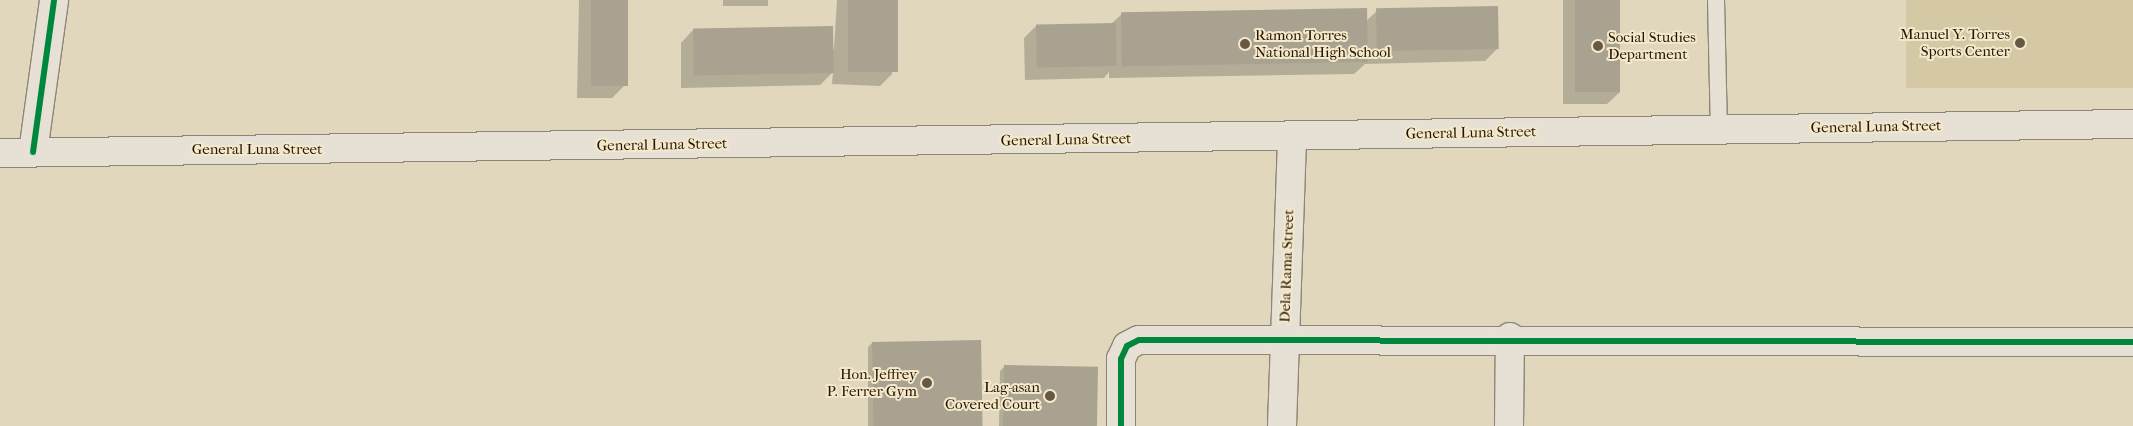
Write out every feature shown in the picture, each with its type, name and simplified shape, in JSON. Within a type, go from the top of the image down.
[{"type":"main road","points":[[33,152],[54,0]]},
{"type":"main road","name":"General Luna Street","points":[[0,154],[33,152],[2133,124]]},
{"type":"main road","name":"Dela Rama Street","points":[[1282,426],[1292,136]]},
{"type":"main road","points":[[1510,337],[1510,426]]},
{"type":"main road","points":[[1121,426],[1121,359],[1127,346],[1139,340],[1510,337],[2133,342]]},
{"type":"lane","points":[[1716,0],[1719,129]]},
{"type":"shaded area","name":"Manuel Y. Torres Sports Center","points":[[1906,0],[2133,0],[2133,88],[1906,88]]},
{"type":"building","points":[[591,0],[628,0],[628,86],[591,86]]},
{"type":"building","points":[[848,0],[898,0],[898,72],[848,72]]},
{"type":"building","name":"Social Studies Department","points":[[1575,0],[1620,0],[1620,92],[1575,92]]},
{"type":"building","points":[[1498,6],[1499,49],[1377,51],[1376,8]]},
{"type":"building","points":[[1367,8],[1368,62],[1122,66],[1121,12]]},
{"type":"building","points":[[1116,23],[1117,66],[1037,67],[1036,24]]},
{"type":"building","points":[[833,26],[834,73],[694,75],[693,28]]},
{"type":"building","name":"Hon. Jeffrey P. Ferrer Gym","points":[[981,340],[983,426],[873,426],[872,342]]},
{"type":"building","name":"Lag-asan Covered Court","points":[[1004,365],[1098,367],[1097,426],[1003,426]]},
{"type":"cycle path","points":[[33,152],[54,0]]},
{"type":"cycle path","points":[[1121,426],[1121,359],[1127,346],[1139,340],[2133,342]]},
{"type":"place","name":"Manuel Y. Torres Sports Center","points":[[2020,43]]},
{"type":"place","name":"Ramon Torres National High School","points":[[1245,44]]},
{"type":"place","name":"Social Studies Department","points":[[1598,46]]},
{"type":"place","name":"Hon. Jeffrey P. Ferrer Gym","points":[[927,383]]},
{"type":"place","name":"Lag-asan Covered Court","points":[[1050,396]]}]
